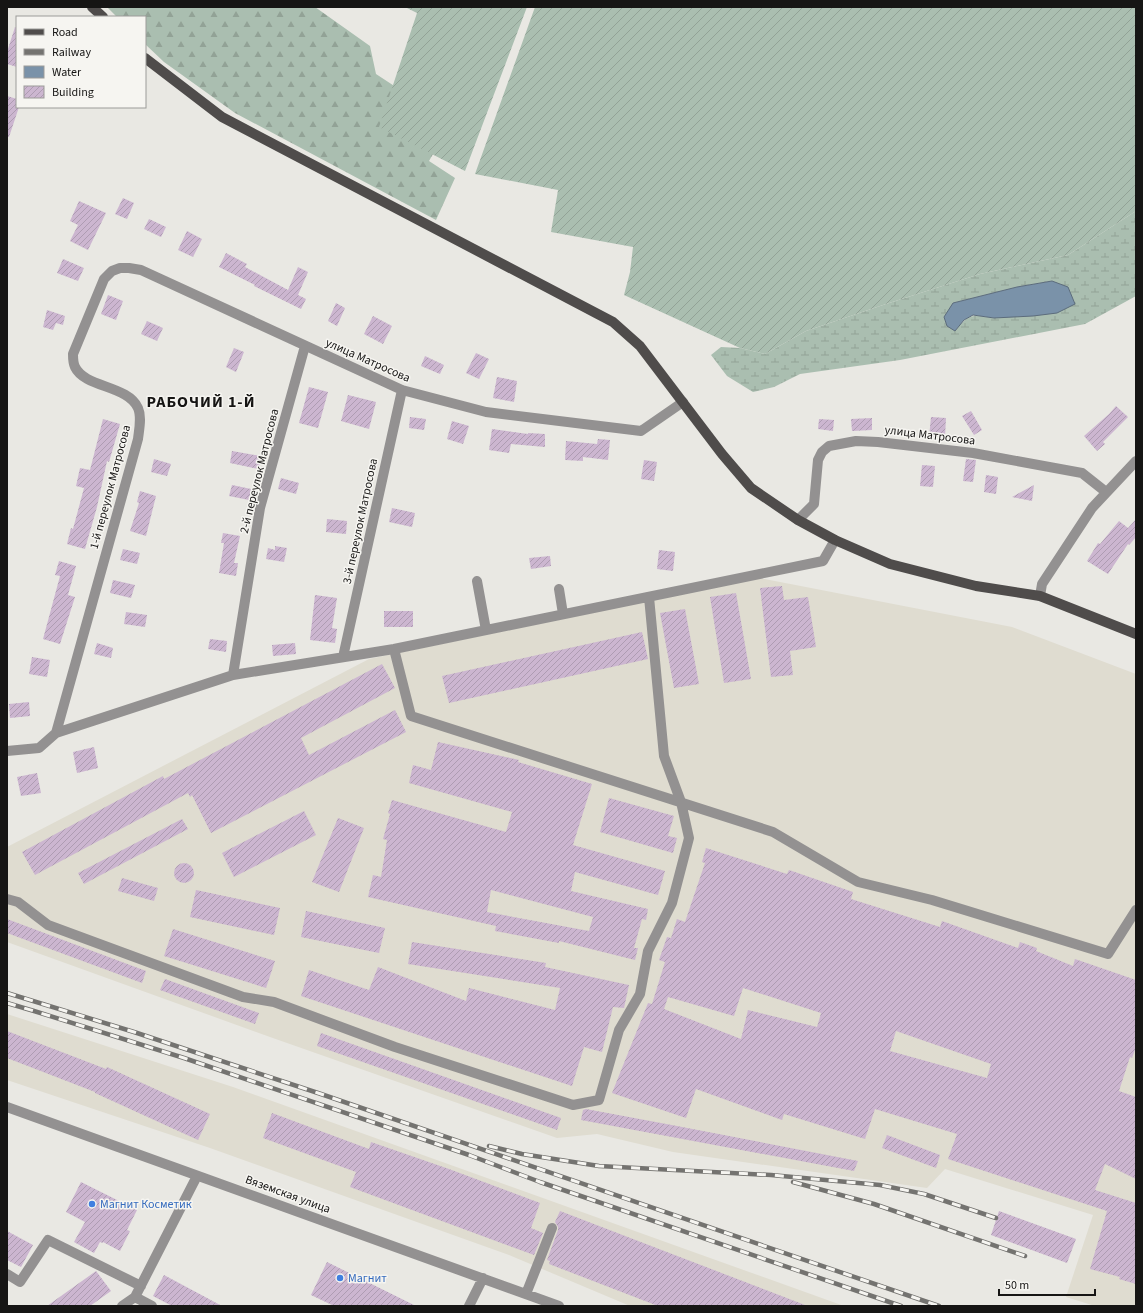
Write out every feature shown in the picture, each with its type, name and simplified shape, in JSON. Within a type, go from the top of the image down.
[{"type":"main road","points":[[92,7],[102,16]]},
{"type":"main road","points":[[146,59],[222,116],[613,322],[640,346],[722,454],[751,488],[798,520],[835,540],[890,564],[976,586],[1040,596],[1136,634]]},
{"type":"street","name":"улица Матросова","points":[[120,268],[141,270],[402,390],[486,412],[641,431],[683,402]]},
{"type":"street","name":"1-й переулок Матросова","points":[[56,733],[138,439],[140,425],[139,409],[133,400],[125,394],[86,378],[75,367],[73,361],[74,354],[104,279],[112,271],[120,268]]},
{"type":"street","name":"2-й переулок Матросова","points":[[233,675],[260,508],[305,346]]},
{"type":"street","name":"3-й переулок Матросова","points":[[343,657],[402,390]]},
{"type":"street","name":"улица Матросова","points":[[798,520],[814,504],[818,460],[822,452],[829,446],[856,441],[973,452],[1082,474],[1106,492]]},
{"type":"street","points":[[1040,596],[1042,584],[1092,508],[1136,461]]},
{"type":"street","points":[[7,751],[39,748],[56,733],[233,675],[394,649],[824,561],[835,540]]},
{"type":"street","points":[[477,581],[486,630]]},
{"type":"street","points":[[559,589],[563,614]]},
{"type":"street","points":[[7,899],[18,902],[48,925],[243,997],[274,1002],[395,1047],[573,1105],[599,1100],[619,1030],[640,994],[648,951],[672,903],[689,838],[681,802],[664,756],[649,597]]},
{"type":"street","points":[[394,649],[411,716],[772,832],[858,882],[932,900],[1108,954],[1136,910]]},
{"type":"street","name":"Вяземская улица","points":[[7,1107],[559,1306]]},
{"type":"street","points":[[122,1306],[135,1297],[197,1176]]},
{"type":"street","points":[[526,1294],[552,1228]]},
{"type":"street","points":[[7,1274],[20,1282],[48,1240],[141,1286]]},
{"type":"street","points":[[469,1306],[484,1278]]},
{"type":"street","points":[[135,1297],[152,1306]]},
{"type":"shaded area","points":[[759,578],[1012,627],[1136,674],[1136,1306],[1095,1306],[1066,1297],[1093,1215],[945,1169],[927,1188],[673,1152],[597,1134],[557,1138],[270,1037],[7,942],[7,847],[369,659]]},
{"type":"shaded area","points":[[7,1014],[233,1087],[844,1306],[630,1306],[509,1255],[210,1148],[7,1080]]},
{"type":"green space","points":[[107,7],[315,7],[370,46],[376,74],[437,114],[444,135],[429,161],[455,178],[436,220],[235,113],[164,62],[146,45],[146,16],[116,16]]},
{"type":"green space","points":[[405,7],[527,7],[465,171],[379,127],[417,13]]},
{"type":"green space","points":[[535,7],[1136,7],[1136,211],[1068,255],[980,274],[886,304],[806,331],[765,354],[740,348],[624,295],[630,272],[633,247],[551,232],[558,190],[475,174]]},
{"type":"green space","points":[[1136,211],[1136,296],[1085,324],[900,360],[800,374],[774,387],[753,392],[727,376],[711,355],[721,347],[740,348],[765,354],[806,331],[886,304],[980,274],[1068,255]],"holes":[[[1052,281],[994,318],[972,316],[964,321],[955,331],[953,303],[1017,287]]]},
{"type":"water","points":[[1052,281],[1068,287],[1075,304],[1057,313],[1033,316],[994,318],[973,315],[964,320],[955,331],[947,326],[944,317],[953,303],[1017,287]]},
{"type":"building","points":[[15,27],[16,67],[7,64],[7,52]]},
{"type":"building","points":[[7,96],[16,99],[16,108],[19,108],[9,137],[7,137]]},
{"type":"building","points":[[123,198],[134,203],[127,219],[115,214]]},
{"type":"building","points":[[79,201],[106,213],[88,250],[70,241],[78,225],[70,221]]},
{"type":"building","points":[[149,219],[166,227],[161,237],[144,229]]},
{"type":"building","points":[[187,231],[202,239],[193,257],[178,250]]},
{"type":"building","points":[[226,253],[247,264],[245,267],[288,290],[298,267],[308,272],[298,295],[306,299],[301,309],[219,267]]},
{"type":"building","points":[[63,259],[84,268],[78,281],[57,273]]},
{"type":"building","points":[[108,295],[123,301],[116,320],[101,314]]},
{"type":"building","points":[[336,303],[345,308],[337,326],[328,321]]},
{"type":"building","points":[[47,310],[65,316],[63,325],[56,323],[53,330],[43,327]]},
{"type":"building","points":[[373,316],[392,326],[383,344],[364,334]]},
{"type":"building","points":[[147,321],[163,328],[157,341],[141,334]]},
{"type":"building","points":[[234,348],[244,352],[236,372],[226,367]]},
{"type":"building","points":[[476,353],[489,359],[479,379],[466,373]]},
{"type":"building","points":[[425,356],[444,365],[440,374],[421,366]]},
{"type":"building","points":[[497,377],[517,381],[514,402],[493,398]]},
{"type":"building","points":[[309,387],[328,392],[318,428],[299,423]]},
{"type":"building","points":[[348,395],[376,402],[369,429],[341,421]]},
{"type":"building","points":[[1116,406],[1128,417],[1103,442],[1105,444],[1097,451],[1084,436]]},
{"type":"building","points":[[971,411],[982,430],[974,435],[962,416]]},
{"type":"building","points":[[410,417],[426,419],[424,430],[409,428]]},
{"type":"building","points":[[931,417],[946,418],[945,437],[929,437]]},
{"type":"building","points":[[872,418],[872,430],[852,431],[851,419]]},
{"type":"building","points":[[103,419],[120,424],[109,462],[107,461],[97,507],[85,549],[67,544],[71,528],[73,529],[84,488],[76,486],[80,468],[90,470]]},
{"type":"building","points":[[819,419],[834,420],[833,431],[818,429]]},
{"type":"building","points":[[452,421],[469,426],[463,444],[447,439]]},
{"type":"building","points":[[492,429],[528,434],[545,434],[545,447],[511,444],[509,453],[489,450]]},
{"type":"building","points":[[598,439],[610,440],[608,460],[583,457],[583,461],[565,460],[566,441],[597,444]]},
{"type":"building","points":[[232,451],[261,456],[259,469],[230,463]]},
{"type":"building","points":[[154,459],[171,464],[167,476],[151,472]]},
{"type":"building","points":[[966,459],[976,460],[973,482],[963,481]]},
{"type":"building","points":[[644,460],[657,462],[654,481],[641,479]]},
{"type":"building","points":[[922,465],[935,466],[933,487],[920,486]]},
{"type":"building","points":[[986,475],[998,477],[996,494],[984,492]]},
{"type":"building","points":[[281,478],[299,483],[296,494],[278,489]]},
{"type":"building","points":[[232,485],[251,489],[249,500],[229,496]]},
{"type":"building","points":[[1034,485],[1032,501],[1012,497]]},
{"type":"building","points":[[140,491],[156,496],[146,536],[130,531],[139,503],[137,502]]},
{"type":"building","points":[[392,508],[415,513],[412,527],[389,522]]},
{"type":"building","points":[[327,519],[347,521],[346,534],[326,532]]},
{"type":"building","points":[[1136,519],[1136,537],[1129,545],[1128,544],[1108,574],[1087,561],[1098,543],[1100,544],[1119,521],[1128,528]]},
{"type":"building","points":[[223,533],[240,536],[234,563],[238,563],[236,576],[219,573],[224,543],[221,543]]},
{"type":"building","points":[[275,546],[287,548],[284,562],[266,559],[268,548],[275,550]]},
{"type":"building","points":[[123,549],[140,553],[137,564],[120,560]]},
{"type":"building","points":[[659,550],[675,552],[673,571],[657,569]]},
{"type":"building","points":[[550,556],[551,566],[531,569],[529,558]]},
{"type":"building","points":[[59,561],[76,566],[68,595],[75,597],[60,644],[43,639],[60,576],[55,575]]},
{"type":"building","points":[[113,580],[135,585],[131,598],[110,593]]},
{"type":"building","points":[[782,586],[784,600],[808,597],[816,647],[790,651],[793,675],[771,677],[760,588]]},
{"type":"building","points":[[736,593],[751,679],[724,683],[710,597]]},
{"type":"building","points":[[315,595],[337,598],[332,628],[337,629],[335,643],[310,640]]},
{"type":"building","points":[[685,609],[699,684],[674,688],[660,613]]},
{"type":"building","points":[[384,611],[413,611],[413,627],[384,627]]},
{"type":"building","points":[[126,612],[147,615],[145,627],[124,624]]},
{"type":"building","points":[[642,632],[648,659],[449,703],[442,676]]},
{"type":"building","points":[[210,639],[227,641],[226,652],[208,649]]},
{"type":"building","points":[[97,643],[113,648],[111,658],[94,654]]},
{"type":"building","points":[[295,643],[296,654],[273,656],[272,645]]},
{"type":"building","points":[[32,657],[50,660],[47,677],[29,674]]},
{"type":"building","points":[[382,664],[395,688],[301,738],[309,755],[395,710],[406,732],[211,833],[192,795],[190,797],[188,793],[35,875],[22,852],[163,776],[164,779]]},
{"type":"building","points":[[29,702],[30,716],[10,718],[9,704]]},
{"type":"building","points":[[438,742],[519,760],[518,762],[592,784],[573,845],[665,871],[658,895],[575,872],[571,891],[648,909],[646,920],[642,919],[634,948],[638,948],[635,960],[559,941],[559,943],[495,931],[496,926],[368,897],[373,875],[381,877],[387,840],[383,839],[392,800],[506,832],[512,812],[409,783],[413,765],[431,770]],"holes":[[[491,890],[593,917],[589,931],[487,912]]]},
{"type":"building","points":[[94,747],[98,768],[77,773],[73,752]]},
{"type":"building","points":[[37,773],[41,793],[21,796],[17,777]]},
{"type":"building","points":[[609,798],[674,816],[668,836],[677,838],[673,853],[600,832]]},
{"type":"building","points":[[304,811],[316,835],[234,877],[222,853]]},
{"type":"building","points":[[338,818],[364,828],[339,892],[312,882]]},
{"type":"building","points":[[182,819],[188,829],[84,884],[78,873]]},
{"type":"building","points":[[706,848],[787,874],[789,870],[853,892],[851,899],[940,927],[942,921],[1018,948],[1020,942],[1037,948],[1036,951],[1073,966],[1075,959],[1136,980],[1136,1047],[1132,1058],[1130,1057],[1119,1091],[1136,1097],[1136,1179],[1105,1164],[1095,1190],[1136,1203],[1136,1284],[1119,1279],[1120,1277],[1090,1269],[1107,1211],[948,1159],[957,1134],[875,1109],[865,1139],[784,1114],[782,1120],[696,1089],[686,1118],[612,1093],[648,1003],[652,1004],[665,962],[659,960],[667,937],[671,938],[677,919],[685,922],[705,863],[702,862]],"holes":[[[743,988],[821,1013],[817,1027],[748,1010],[741,1039],[664,1009],[668,997],[734,1016]],[[896,1031],[991,1064],[987,1078],[890,1051]]]},
{"type":"building","points":[[184,863],[191,866],[194,873],[191,880],[184,883],[177,880],[174,873],[177,866]]},
{"type":"building","points":[[122,878],[158,888],[154,901],[118,891]]},
{"type":"building","points":[[196,890],[280,908],[274,935],[190,917]]},
{"type":"building","points":[[306,911],[385,928],[379,953],[301,937]]},
{"type":"building","points":[[7,919],[146,971],[142,983],[7,933]]},
{"type":"building","points":[[173,929],[275,961],[266,988],[164,956]]},
{"type":"building","points":[[412,942],[546,963],[545,967],[629,985],[624,1008],[613,1007],[602,1052],[584,1047],[572,1086],[301,996],[309,970],[369,990],[378,967],[466,1001],[469,988],[555,1010],[560,988],[408,964]]},
{"type":"building","points":[[165,979],[259,1013],[255,1024],[160,990]]},
{"type":"building","points":[[7,1031],[106,1069],[107,1067],[210,1114],[198,1140],[95,1092],[7,1058]]},
{"type":"building","points":[[321,1033],[561,1118],[557,1130],[317,1046]]},
{"type":"building","points":[[586,1109],[858,1161],[854,1171],[581,1120],[583,1110]]},
{"type":"building","points":[[272,1113],[369,1149],[371,1142],[540,1203],[531,1228],[543,1233],[534,1255],[350,1187],[356,1172],[263,1138]]},
{"type":"building","points":[[887,1135],[940,1155],[936,1168],[882,1148]]},
{"type":"building","points":[[81,1182],[137,1210],[127,1230],[130,1231],[120,1251],[103,1242],[100,1242],[94,1253],[74,1242],[85,1222],[66,1212]]},
{"type":"building","points":[[560,1211],[805,1305],[658,1306],[549,1264],[550,1261],[547,1260],[558,1230],[555,1222]]},
{"type":"building","points":[[999,1211],[1076,1239],[1067,1263],[991,1235]]},
{"type":"building","points":[[7,1231],[33,1245],[21,1267],[7,1260]]},
{"type":"building","name":"Магнит","points":[[327,1262],[416,1306],[334,1306],[311,1295]]},
{"type":"building","points":[[96,1271],[111,1291],[90,1306],[47,1306]]},
{"type":"building","points":[[164,1275],[222,1306],[172,1306],[153,1296]]},
{"type":"railway","points":[[7,993],[134,1032],[318,1093],[939,1306]]},
{"type":"railway","points":[[7,1003],[184,1058],[469,1155],[540,1182],[901,1306]]},
{"type":"railway","points":[[489,1146],[522,1154],[599,1166],[771,1175],[880,1185],[924,1194],[996,1218]]},
{"type":"railway","points":[[793,1182],[874,1204],[1025,1256]]},
{"type":"place","name":"Магнит Косметик","points":[[92,1204]]},
{"type":"place","name":"Магнит","points":[[340,1278]]},
{"type":"district","name":"РАБОЧИЙ 1‑Й","points":[[201,401]]}]
